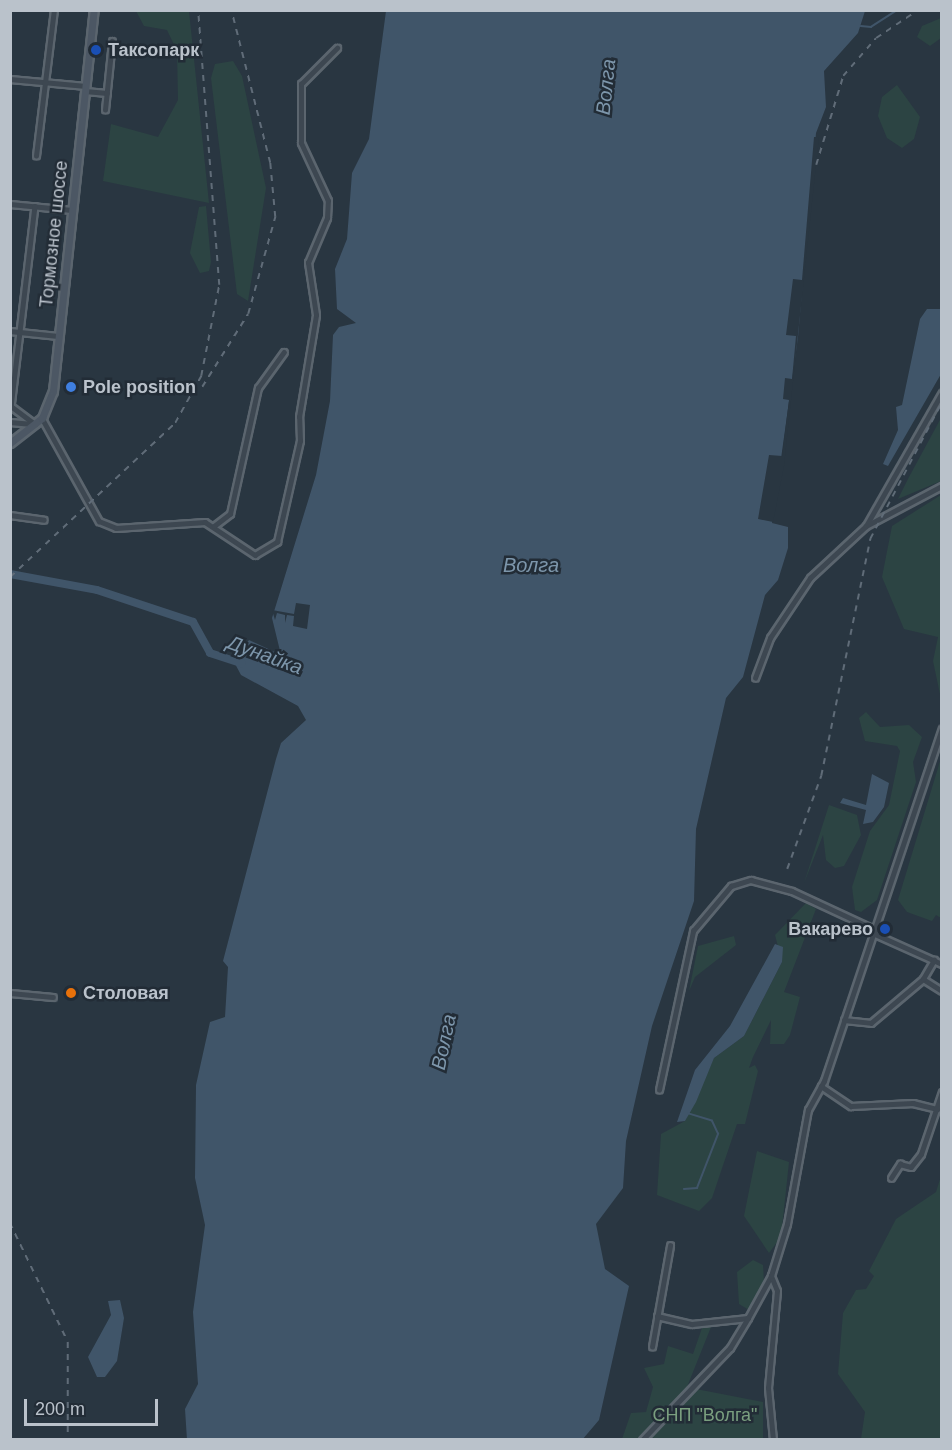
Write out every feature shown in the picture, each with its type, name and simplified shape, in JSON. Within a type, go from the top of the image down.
[{"type":"street","points":[[36,156],[54,10]]},
{"type":"street","name":"Тормозное шоссе","points":[[10,443],[42,418],[53,391],[94,10]]},
{"type":"street","points":[[105,110],[112,41]]},
{"type":"street","points":[[214,526],[255,555],[267,552],[278,542],[289,500],[316,315],[308,263],[327,219],[328,201],[301,143],[301,84],[337,48]]},
{"type":"street","points":[[10,79],[46,82],[107,93]]},
{"type":"street","points":[[10,204],[72,210]]},
{"type":"street","points":[[35,206],[11,406],[35,424]]},
{"type":"street","points":[[10,332],[58,336]]},
{"type":"street","points":[[42,418],[99,521],[116,528],[214,526],[230,514],[258,388],[284,352]]},
{"type":"street","points":[[754,678],[790,603],[867,526],[942,393]]},
{"type":"street","points":[[10,422],[35,424]]},
{"type":"street","points":[[867,526],[942,486]]},
{"type":"street","points":[[10,515],[44,520]]},
{"type":"street","points":[[642,1440],[730,1348],[771,1276],[787,1224],[808,1110],[821,1086],[942,729]]},
{"type":"street","points":[[659,1090],[693,931],[730,886],[751,880],[792,891],[942,964]]},
{"type":"street","points":[[844,1020],[871,1023],[923,979],[934,960]]},
{"type":"street","points":[[923,979],[942,991]]},
{"type":"street","points":[[10,993],[52,997]]},
{"type":"street","points":[[821,1086],[851,1106],[913,1103],[937,1109]]},
{"type":"street","points":[[891,1178],[900,1164],[911,1167],[921,1154],[942,1092]]},
{"type":"street","points":[[652,1347],[670,1246]]},
{"type":"street","points":[[771,1276],[777,1291],[768,1388],[773,1440]]},
{"type":"street","points":[[657,1316],[692,1324],[748,1318]]},
{"type":"green space","points":[[136,11],[189,11],[209,203],[103,181],[111,124],[158,137],[178,100],[177,51],[167,30],[144,26]]},
{"type":"green space","points":[[941,18],[941,38],[930,46],[917,37],[922,26]]},
{"type":"green space","points":[[233,61],[242,76],[266,188],[248,301],[237,294],[211,78],[215,64]]},
{"type":"green space","points":[[897,85],[920,117],[914,139],[902,148],[887,138],[878,116],[882,97]]},
{"type":"green space","points":[[206,206],[211,262],[209,271],[200,273],[190,253],[199,207]]},
{"type":"green space","points":[[941,418],[941,481],[898,499],[909,477]]},
{"type":"green space","points":[[941,495],[941,699],[933,661],[938,637],[904,629],[882,577],[892,526]]},
{"type":"green space","points":[[866,712],[880,727],[909,725],[922,737],[913,762],[916,782],[877,900],[861,912],[855,910],[852,887],[870,831],[889,805],[900,751],[897,746],[865,741],[859,718]]},
{"type":"green space","points":[[941,758],[941,918],[936,915],[932,921],[907,912],[898,900]]},
{"type":"green space","points":[[829,805],[857,815],[861,835],[844,866],[835,868],[826,860],[823,835],[804,883]]},
{"type":"green space","points":[[806,903],[816,909],[784,992],[800,997],[790,1035],[784,1044],[770,1044],[771,1020],[749,1068],[755,1065],[758,1071],[745,1124],[737,1124],[712,1198],[699,1211],[657,1195],[661,1134],[685,1121],[714,1058],[744,1036],[782,962],[775,935]]},
{"type":"green space","points":[[734,936],[736,945],[695,977],[689,991],[698,946]]},
{"type":"green space","points":[[757,1151],[789,1162],[781,1237],[769,1253],[744,1216]]},
{"type":"green space","points":[[941,1176],[941,1439],[861,1439],[865,1412],[838,1374],[843,1313],[856,1290],[866,1289],[874,1276],[869,1271],[896,1219],[936,1192]]},
{"type":"green space","points":[[753,1260],[763,1265],[764,1282],[749,1310],[739,1304],[737,1272]]},
{"type":"green space","points":[[711,1327],[685,1392],[639,1439],[622,1439],[631,1413],[646,1412],[653,1387],[644,1368],[664,1364],[668,1346],[693,1354],[702,1328]]},
{"type":"green space","name":"СНП \"Волга\"","points":[[696,1389],[763,1402],[763,1439],[644,1440]]},
{"type":"water","name":"Волга","points":[[386,11],[865,11],[858,33],[824,71],[826,107],[816,133],[798,337],[772,523],[788,527],[788,548],[778,580],[765,595],[743,677],[726,698],[696,829],[694,901],[652,1026],[626,1141],[623,1188],[596,1224],[605,1269],[629,1286],[599,1420],[582,1440],[187,1440],[185,1409],[198,1384],[193,1312],[205,1225],[195,1178],[196,1085],[210,1022],[225,1017],[228,967],[223,961],[276,759],[281,743],[306,720],[298,706],[241,675],[233,660],[249,640],[281,655],[272,618],[316,475],[330,401],[333,335],[339,327],[356,323],[337,309],[335,269],[347,239],[352,173],[369,139]]},
{"type":"water","points":[[927,309],[941,309],[941,374],[888,466],[883,464],[898,430],[896,407],[902,405],[920,319]]},
{"type":"water","points":[[872,774],[889,783],[884,807],[873,822],[863,824],[866,810],[840,803],[843,798],[866,805]]},
{"type":"water","points":[[775,944],[783,947],[782,962],[744,1036],[714,1058],[696,1102],[685,1121],[677,1122],[695,1070],[730,1026]]},
{"type":"water","points":[[120,1300],[124,1318],[117,1361],[105,1377],[97,1377],[88,1357],[111,1315],[108,1301]]},
{"type":"pier","points":[[814,137],[819,137],[784,466],[773,522],[758,519],[769,455],[782,456],[789,400],[783,399],[785,378],[792,379],[796,336],[786,335],[793,279],[802,280]]},
{"type":"pier","points":[[296,603],[310,605],[307,629],[293,626],[294,616],[287,615],[285,623],[285,615],[277,613],[275,620],[272,610],[294,614]]},
{"type":"waterway","points":[[861,26],[871,27],[897,10]]},
{"type":"waterway","name":"Дунайка","points":[[10,574],[97,590],[193,622],[210,653],[241,663]]},
{"type":"waterway","points":[[684,1189],[697,1188],[718,1134],[712,1121],[689,1114]]},
{"type":"railway","points":[[10,577],[175,423],[201,376],[219,285],[198,10]]},
{"type":"railway","points":[[202,387],[248,314],[275,217],[270,163],[231,10]]},
{"type":"railway","points":[[816,165],[843,76],[876,38],[918,10]]},
{"type":"railway","points":[[787,869],[821,776],[870,539],[942,402]]},
{"type":"railway","points":[[10,1223],[68,1342],[68,1440]]},
{"type":"place","name":"Таксопарк","points":[[96,50]]},
{"type":"place","name":"Pole position","points":[[71,387]]},
{"type":"place","name":"Вакарево","points":[[885,929]]},
{"type":"place","name":"Столовая","points":[[71,993]]}]
